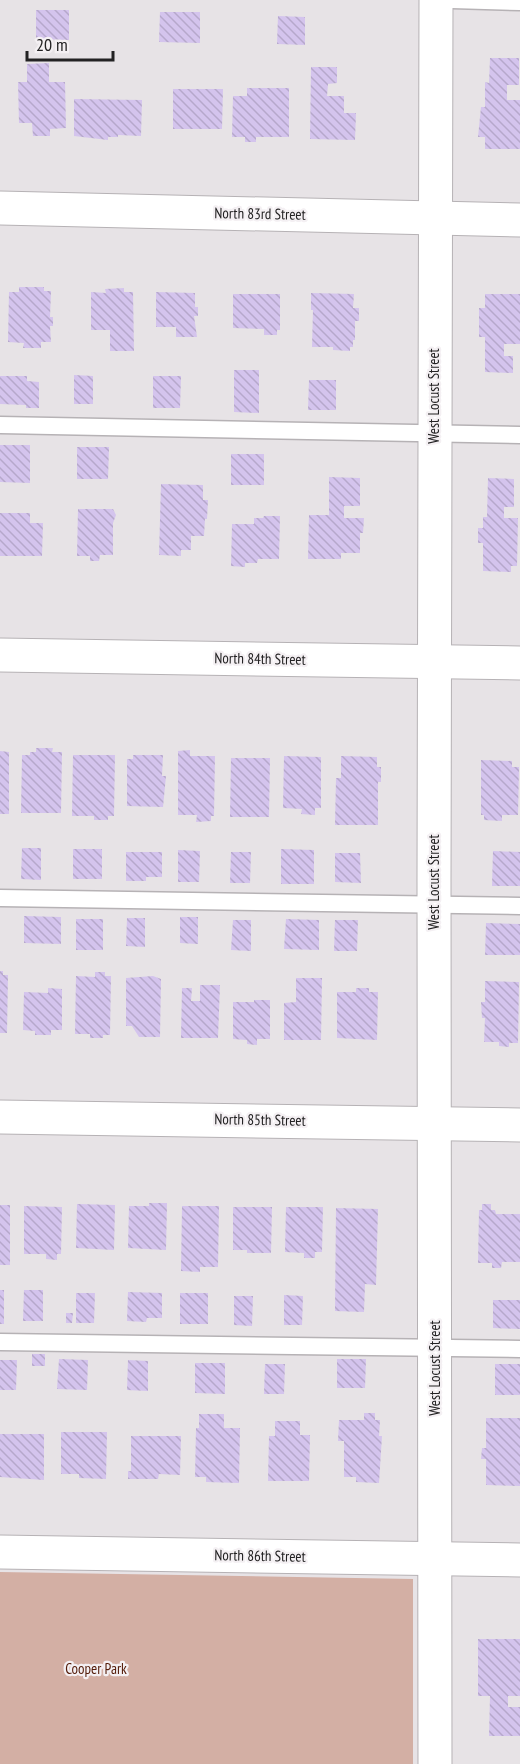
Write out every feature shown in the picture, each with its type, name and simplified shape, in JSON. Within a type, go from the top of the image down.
[{"type":"street","name":"West Locust Street","points":[[435,1764],[433,662],[436,0]]},
{"type":"street","name":"North 83rd Street","points":[[0,208],[520,220]]},
{"type":"street","name":"North 84th Street","points":[[0,655],[520,663]]},
{"type":"street","name":"North 85th Street","points":[[0,1117],[520,1125]]},
{"type":"street","name":"North 86th Street","points":[[0,1552],[520,1560]]},
{"type":"lane","points":[[452,0],[520,2]]},
{"type":"lane","points":[[0,425],[520,435]]},
{"type":"lane","points":[[0,898],[520,906]]},
{"type":"lane","points":[[0,1342],[520,1349]]},
{"type":"green space","name":"Cooper Park","points":[[0,1572],[413,1579],[413,1764],[0,1764]]},
{"type":"building","points":[[36,10],[69,10],[69,40],[36,39]]},
{"type":"building","points":[[160,12],[200,12],[200,43],[159,42]]},
{"type":"building","points":[[278,16],[305,17],[305,45],[277,44]]},
{"type":"building","points":[[490,58],[519,58],[519,85],[507,85],[507,100],[520,100],[520,149],[485,149],[485,137],[478,137],[481,107],[485,107],[485,82],[489,83]]},
{"type":"building","points":[[49,63],[49,82],[65,82],[66,128],[50,129],[50,136],[33,136],[32,123],[19,123],[18,82],[27,82],[27,64]]},
{"type":"building","points":[[311,67],[337,67],[337,83],[328,84],[327,96],[344,96],[344,113],[356,113],[355,140],[310,139]]},
{"type":"building","points":[[247,88],[289,88],[289,137],[256,137],[256,142],[245,142],[245,137],[232,137],[233,96],[247,96]]},
{"type":"building","points":[[173,89],[223,89],[222,129],[173,129]]},
{"type":"building","points":[[74,99],[142,100],[141,136],[118,135],[118,137],[108,137],[108,140],[74,136]]},
{"type":"building","points":[[19,287],[44,287],[44,291],[51,291],[50,317],[53,317],[53,326],[50,326],[51,342],[41,342],[41,348],[23,348],[24,343],[8,342],[9,292],[19,292]]},
{"type":"building","points":[[124,288],[124,292],[133,292],[134,351],[110,351],[110,330],[91,330],[91,292],[106,293],[105,289]]},
{"type":"building","points":[[156,292],[195,293],[195,307],[198,307],[198,316],[194,316],[197,337],[176,337],[176,327],[156,327]]},
{"type":"building","points":[[311,293],[354,294],[353,308],[359,308],[359,321],[355,321],[355,340],[353,340],[353,347],[350,347],[350,351],[333,350],[333,347],[312,347]]},
{"type":"building","points":[[233,294],[280,294],[280,330],[277,330],[277,335],[264,335],[264,329],[233,328]]},
{"type":"building","points":[[485,294],[520,294],[520,344],[504,344],[504,356],[513,356],[513,373],[485,372],[485,337],[479,337],[479,308],[485,308]]},
{"type":"building","points":[[234,370],[259,370],[259,413],[234,412]]},
{"type":"building","points":[[74,375],[93,376],[93,404],[74,404]]},
{"type":"building","points":[[0,376],[27,376],[27,381],[39,382],[39,408],[0,404]]},
{"type":"building","points":[[153,376],[181,376],[180,408],[153,408]]},
{"type":"building","points":[[309,380],[336,380],[336,410],[308,410]]},
{"type":"building","points":[[0,445],[30,445],[30,483],[0,482]]},
{"type":"building","points":[[77,447],[109,447],[108,479],[77,479]]},
{"type":"building","points":[[231,454],[264,454],[264,485],[231,485]]},
{"type":"building","points":[[329,477],[360,478],[360,506],[344,506],[344,518],[364,518],[363,533],[360,533],[360,553],[341,553],[341,559],[308,559],[309,515],[329,515]]},
{"type":"building","points":[[488,478],[514,479],[514,507],[504,507],[504,518],[518,518],[517,566],[511,566],[511,572],[483,571],[483,543],[478,543],[478,528],[483,528],[483,517],[487,517]]},
{"type":"building","points":[[161,484],[203,485],[203,500],[208,500],[204,536],[191,536],[191,550],[181,550],[181,556],[159,555]]},
{"type":"building","points":[[78,509],[113,509],[116,515],[113,523],[113,555],[100,555],[99,561],[90,561],[90,556],[77,556]]},
{"type":"building","points":[[0,513],[30,513],[30,523],[43,523],[42,556],[0,556]]},
{"type":"building","points":[[280,516],[279,559],[258,559],[257,563],[245,563],[245,567],[231,566],[232,524],[254,524],[254,518]]},
{"type":"building","points":[[36,748],[53,748],[52,752],[62,752],[61,813],[21,813],[22,755],[36,752]]},
{"type":"building","points":[[190,750],[190,756],[215,756],[214,816],[211,816],[211,821],[196,822],[197,815],[178,815],[178,751]]},
{"type":"building","points":[[0,751],[9,752],[9,814],[0,814]]},
{"type":"building","points":[[73,755],[115,755],[114,816],[108,816],[108,820],[94,820],[94,816],[72,816]]},
{"type":"building","points":[[133,755],[163,755],[162,776],[166,776],[163,807],[127,806],[127,759],[133,759]]},
{"type":"building","points":[[284,756],[321,757],[321,808],[315,808],[315,815],[301,814],[302,809],[283,808]]},
{"type":"building","points":[[341,756],[377,757],[377,767],[381,767],[381,782],[378,782],[378,825],[335,825],[336,778],[341,778]]},
{"type":"building","points":[[231,758],[270,758],[269,817],[230,817]]},
{"type":"building","points":[[481,760],[512,761],[512,767],[519,767],[518,815],[502,815],[502,821],[484,820],[484,815],[481,815]]},
{"type":"building","points":[[22,848],[41,848],[41,880],[21,879]]},
{"type":"building","points":[[73,849],[102,849],[102,879],[73,879]]},
{"type":"building","points":[[281,849],[314,850],[314,884],[281,884]]},
{"type":"building","points":[[178,850],[200,851],[199,882],[178,882]]},
{"type":"building","points":[[493,851],[520,852],[520,886],[492,886]]},
{"type":"building","points":[[126,852],[162,852],[162,877],[146,877],[146,881],[126,881]]},
{"type":"building","points":[[231,852],[251,852],[250,883],[230,883]]},
{"type":"building","points":[[335,853],[360,853],[361,883],[335,882]]},
{"type":"building","points":[[24,916],[61,917],[61,944],[24,943]]},
{"type":"building","points":[[180,917],[198,917],[198,944],[180,943]]},
{"type":"building","points":[[127,918],[145,918],[145,947],[126,946]]},
{"type":"building","points":[[76,919],[103,919],[103,950],[76,950]]},
{"type":"building","points":[[286,919],[319,920],[319,950],[284,949]]},
{"type":"building","points":[[233,920],[251,920],[251,951],[231,950]]},
{"type":"building","points":[[335,920],[358,920],[357,951],[334,951]]},
{"type":"building","points":[[486,923],[520,924],[520,955],[485,955]]},
{"type":"building","points":[[0,971],[3,971],[3,975],[8,975],[7,1033],[0,1033]]},
{"type":"building","points":[[95,972],[105,972],[105,976],[111,976],[110,1035],[103,1035],[103,1038],[90,1038],[90,1034],[75,1034],[76,976],[95,977]]},
{"type":"building","points":[[153,976],[161,979],[160,1037],[139,1037],[132,1026],[126,1026],[126,978]]},
{"type":"building","points":[[296,978],[322,978],[321,1040],[284,1040],[284,1003],[296,1002]]},
{"type":"building","points":[[485,981],[519,982],[518,1043],[509,1043],[509,1047],[499,1046],[499,1042],[484,1042],[485,1018],[482,1018],[481,1002],[485,1002]]},
{"type":"building","points":[[200,985],[220,985],[218,1038],[181,1038],[182,988],[192,988],[191,1001],[200,1001]]},
{"type":"building","points":[[48,988],[62,989],[62,1030],[51,1030],[51,1035],[35,1035],[35,1031],[23,1030],[24,992],[48,993]]},
{"type":"building","points":[[356,988],[369,988],[369,992],[378,992],[377,1040],[337,1038],[337,992],[356,992]]},
{"type":"building","points":[[254,1000],[270,1000],[270,1039],[257,1039],[257,1045],[247,1044],[247,1040],[233,1039],[233,1002],[254,1002]]},
{"type":"building","points":[[149,1203],[167,1203],[166,1250],[128,1248],[129,1206],[149,1206]]},
{"type":"building","points":[[77,1204],[115,1205],[114,1250],[76,1248]]},
{"type":"building","points":[[482,1204],[491,1204],[491,1210],[495,1210],[496,1214],[520,1214],[520,1262],[502,1262],[501,1268],[492,1268],[492,1263],[478,1263],[479,1210],[482,1210]]},
{"type":"building","points":[[0,1205],[10,1205],[10,1265],[0,1265]]},
{"type":"building","points":[[24,1206],[62,1207],[61,1254],[57,1254],[57,1260],[46,1259],[46,1254],[24,1254]]},
{"type":"building","points":[[182,1206],[219,1206],[218,1267],[200,1267],[200,1272],[181,1271]]},
{"type":"building","points":[[233,1207],[272,1207],[271,1253],[247,1253],[247,1250],[233,1250]]},
{"type":"building","points":[[286,1207],[323,1207],[322,1252],[315,1252],[315,1258],[304,1258],[304,1253],[285,1252]]},
{"type":"building","points":[[336,1208],[378,1209],[376,1285],[365,1284],[364,1312],[335,1311]]},
{"type":"building","points":[[0,1290],[4,1290],[4,1324],[0,1324]]},
{"type":"building","points":[[24,1290],[43,1290],[43,1321],[23,1321]]},
{"type":"building","points":[[128,1292],[162,1293],[162,1318],[147,1318],[146,1322],[127,1321]]},
{"type":"building","points":[[76,1293],[95,1293],[94,1323],[76,1323]]},
{"type":"building","points":[[180,1293],[208,1293],[208,1324],[180,1324]]},
{"type":"building","points":[[284,1295],[303,1296],[302,1325],[284,1325]]},
{"type":"building","points":[[234,1296],[253,1296],[252,1326],[234,1325]]},
{"type":"building","points":[[493,1300],[520,1300],[520,1329],[493,1328]]},
{"type":"building","points":[[66,1313],[73,1313],[72,1323],[66,1323]]},
{"type":"building","points":[[32,1354],[45,1354],[45,1366],[32,1366]]},
{"type":"building","points":[[59,1359],[88,1360],[87,1390],[57,1389]]},
{"type":"building","points":[[337,1359],[366,1359],[365,1388],[337,1388]]},
{"type":"building","points":[[0,1360],[17,1360],[16,1390],[0,1390]]},
{"type":"building","points":[[128,1360],[148,1361],[148,1391],[127,1390]]},
{"type":"building","points":[[195,1363],[225,1363],[225,1394],[195,1393]]},
{"type":"building","points":[[265,1364],[285,1364],[284,1394],[264,1394]]},
{"type":"building","points":[[495,1364],[520,1364],[520,1395],[495,1395]]},
{"type":"building","points":[[364,1413],[375,1413],[375,1420],[380,1420],[379,1436],[382,1436],[379,1483],[356,1482],[356,1477],[344,1477],[344,1441],[338,1441],[339,1420],[364,1420]]},
{"type":"building","points":[[199,1414],[224,1414],[224,1428],[240,1428],[239,1483],[206,1482],[206,1477],[195,1477],[196,1428],[199,1428]]},
{"type":"building","points":[[486,1418],[520,1418],[520,1486],[486,1485],[486,1459],[481,1459],[482,1448],[486,1448]]},
{"type":"building","points":[[275,1421],[300,1421],[300,1435],[310,1435],[309,1481],[268,1481],[269,1436],[275,1436]]},
{"type":"building","points":[[61,1432],[107,1432],[106,1479],[79,1478],[79,1474],[61,1474]]},
{"type":"building","points":[[0,1434],[44,1434],[44,1480],[0,1477]]},
{"type":"building","points":[[131,1436],[181,1436],[180,1475],[159,1474],[158,1479],[128,1479],[128,1471],[131,1471]]},
{"type":"building","points":[[478,1639],[520,1639],[520,1696],[508,1696],[508,1707],[520,1707],[520,1736],[489,1736],[490,1696],[478,1696]]}]
